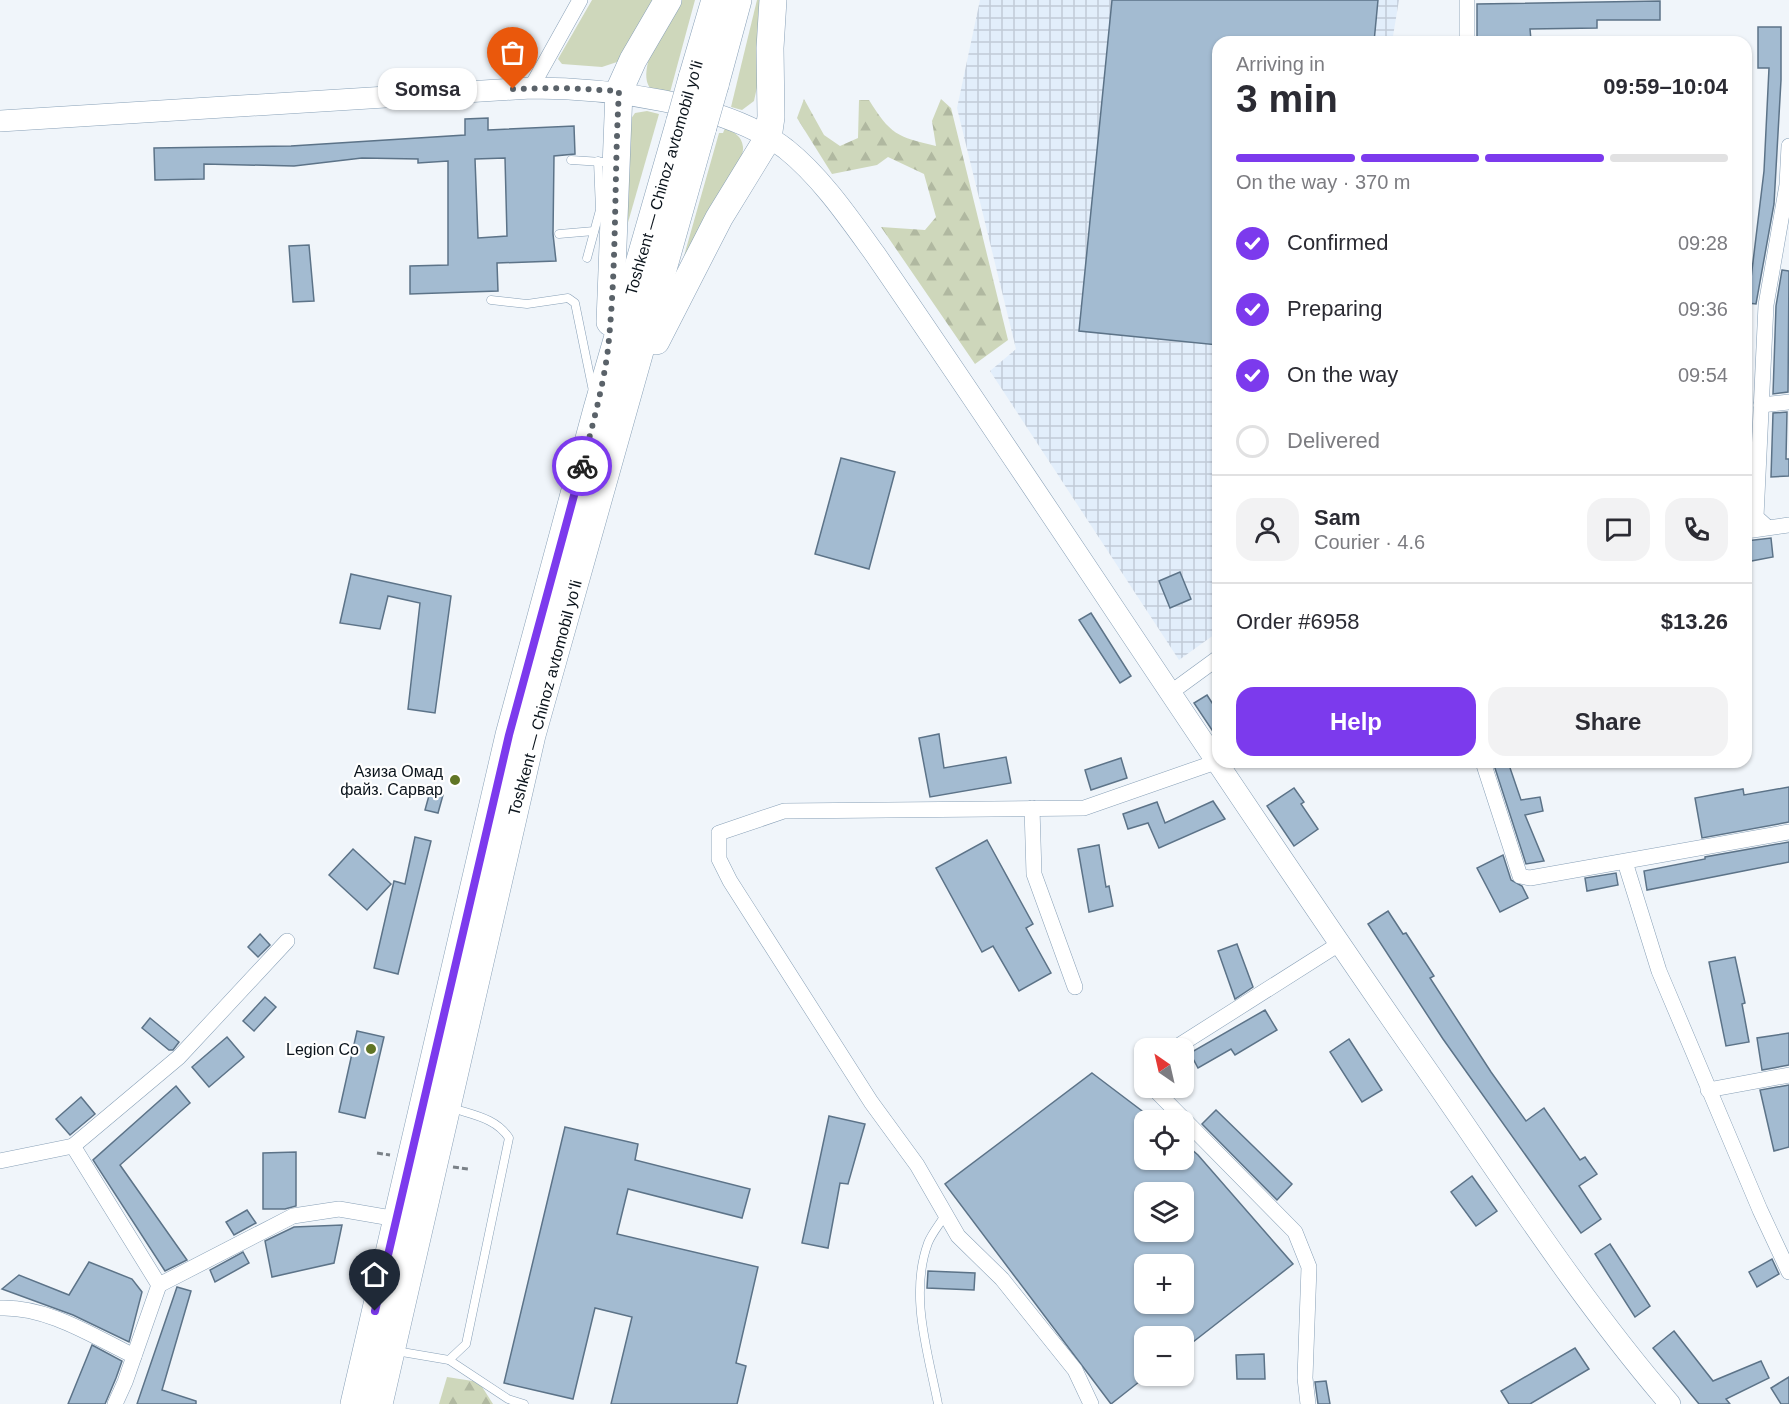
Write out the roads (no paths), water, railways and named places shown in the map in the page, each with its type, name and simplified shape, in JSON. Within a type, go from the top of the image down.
[{"type":"highway","points":[[609,411],[607,162],[619,91],[633,60],[668,0]]},
{"type":"highway","name":"Toshkent — Chinoz avtomobil yoʻli","points":[[704,81],[715,0]]},
{"type":"highway","name":"Toshkent — Chinoz avtomobil yoʻli","points":[[354,1404],[509,735],[609,411],[704,81],[738,0]]},
{"type":"highway","points":[[609,411],[770,127],[770,48],[773,0]]},
{"type":"highway","name":"Toshkent — Chinoz avtomobil yoʻli","points":[[379,1404],[532,735],[609,411]]},
{"type":"main road","points":[[0,121],[531,88],[619,91],[770,127],[875,254],[1212,757]]},
{"type":"main road","points":[[1219,768],[1555,1254],[1636,1364],[1670,1404]]},
{"type":"street","points":[[531,88],[580,0]]},
{"type":"street","points":[[1467,0],[1467,36]]},
{"type":"street","points":[[1767,527],[1756,517],[1766,305],[1787,185],[1789,146]]},
{"type":"street","points":[[1761,405],[1789,402]]},
{"type":"street","points":[[1752,530],[1789,525]]},
{"type":"street","points":[[1170,693],[1212,662]]},
{"type":"street","points":[[1091,1404],[1075,1370],[1002,1279],[957,1236],[917,1165],[871,1102],[730,881],[719,859],[719,832],[784,811],[1084,808],[1212,763]]},
{"type":"street","points":[[1485,768],[1521,876],[1530,878],[1789,832]]},
{"type":"street","points":[[1032,808],[1034,874],[1075,987]]},
{"type":"street","points":[[1625,862],[1659,971],[1708,1090],[1789,1272]]},
{"type":"street","points":[[0,1161],[73,1146],[179,1057],[286,941]]},
{"type":"street","points":[[1191,1038],[1339,944]]},
{"type":"street","points":[[1708,1090],[1789,1075]]},
{"type":"street","points":[[1163,1098],[1295,1232],[1309,1267],[1305,1378],[1308,1404]]},
{"type":"street","points":[[73,1146],[159,1285]]},
{"type":"street","points":[[115,1404],[135,1356],[159,1285],[293,1216],[339,1209],[397,1219]]},
{"type":"street","points":[[0,1308],[18,1307],[66,1323],[135,1356]]},
{"type":"lane","points":[[571,160],[607,162]]},
{"type":"lane","points":[[587,258],[594,231],[608,211]]},
{"type":"lane","points":[[559,234],[594,231]]},
{"type":"lane","points":[[491,300],[526,304],[568,298],[575,303],[609,411]]},
{"type":"lane","points":[[448,1107],[491,1121],[502,1128],[509,1138],[466,1344],[449,1360]]},
{"type":"lane","points":[[938,1404],[920,1310],[920,1272],[929,1241],[945,1215]]},
{"type":"lane","points":[[392,1350],[449,1360],[508,1399],[525,1404]]},
{"type":"place","name":"Somsa","points":[[513,89]]},
{"type":"place","name":"Азиза Омад файз. Сарвар","points":[[455,780]]},
{"type":"place","name":"Legion Co","points":[[371,1049]]}]
